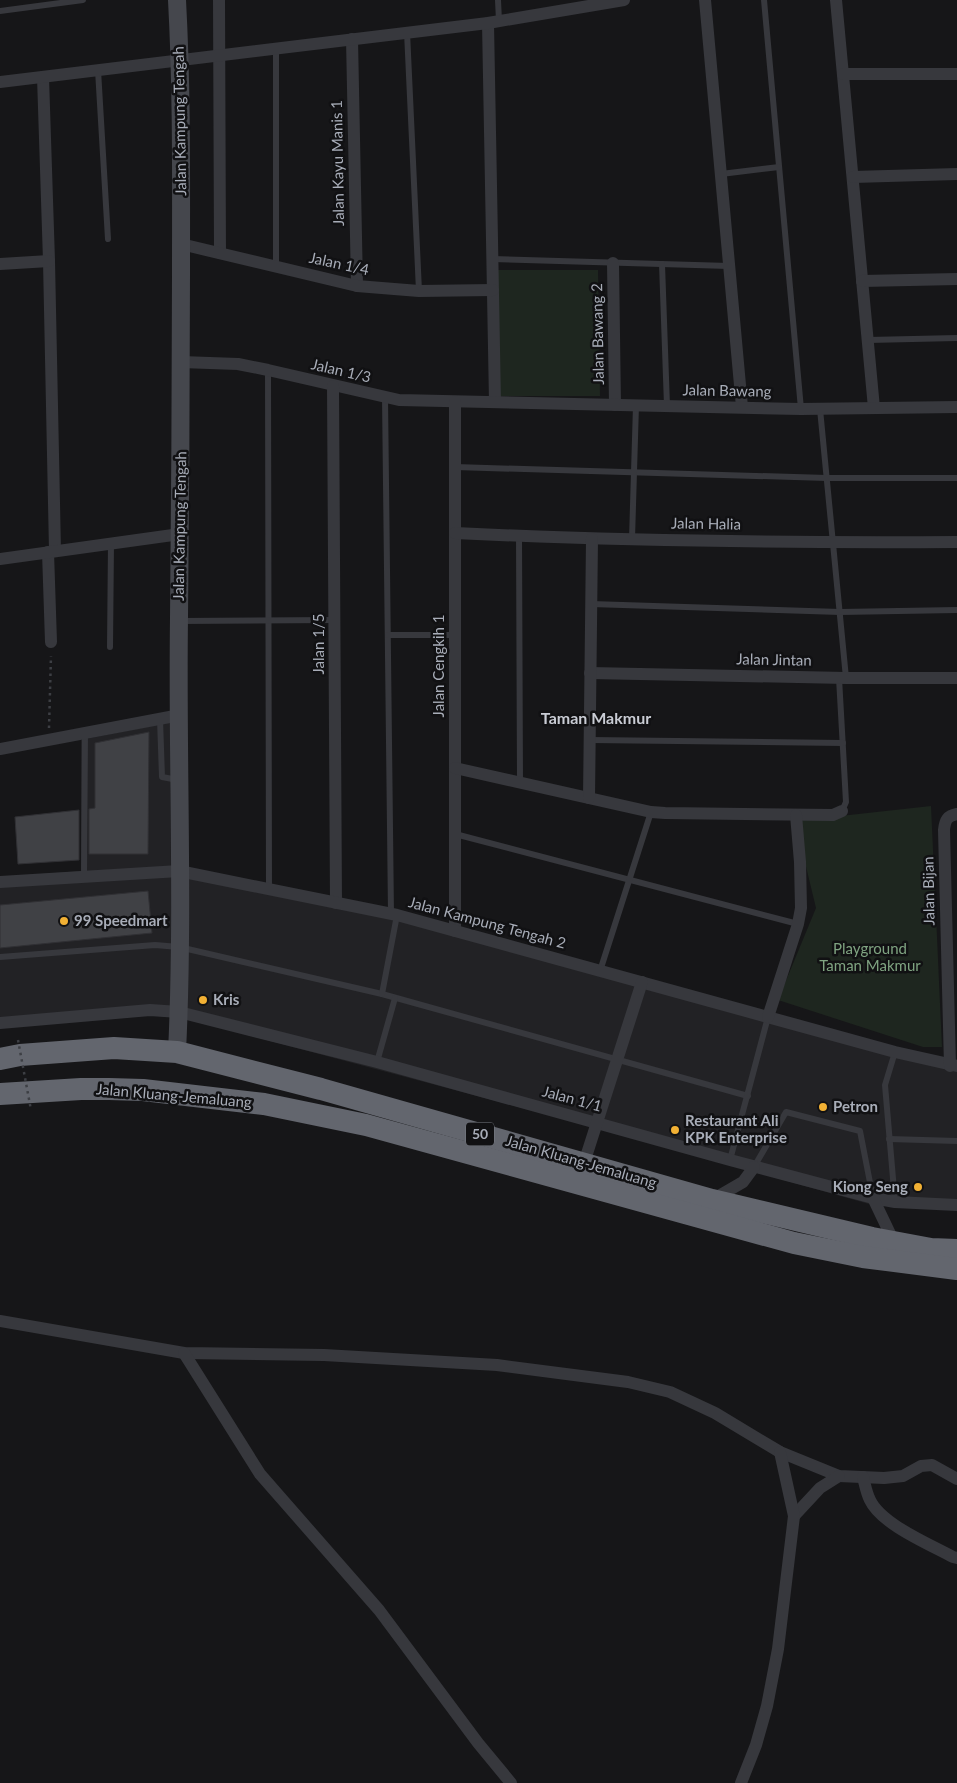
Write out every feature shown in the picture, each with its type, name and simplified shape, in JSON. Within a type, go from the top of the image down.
[{"type":"highway","name":"Jalan Kluang-Jemaluang","points":[[0,1059],[20,1055],[114,1048],[177,1052],[321,1089],[712,1200],[894,1242],[931,1249],[957,1250]]},
{"type":"highway","name":"Jalan Kluang-Jemaluang","points":[[0,1094],[80,1089],[144,1090],[264,1104],[366,1125],[794,1243],[863,1257],[957,1269]]},
{"type":"street","name":"Jalan Kampung Tengah","points":[[176,0],[180,59],[181,244],[178,621],[180,715],[179,1012],[177,1052]]},
{"type":"street","points":[[219,0],[220,253]]},
{"type":"street","points":[[705,0],[742,407]]},
{"type":"street","points":[[836,0],[874,408]]},
{"type":"street","points":[[0,82],[493,22],[617,1]]},
{"type":"street","points":[[493,22],[492,259],[495,402]]},
{"type":"street","name":"Jalan Kayu Manis 1","points":[[352,39],[357,286]]},
{"type":"street","points":[[843,74],[957,74]]},
{"type":"street","points":[[44,77],[49,261],[51,642]]},
{"type":"street","points":[[852,177],[957,174]]},
{"type":"street","name":"Jalan 1/4","points":[[181,244],[357,286],[419,291],[493,290]]},
{"type":"street","points":[[0,264],[49,261]]},
{"type":"street","name":"Jalan Bawang 2","points":[[613,263],[615,405]]},
{"type":"street","points":[[862,281],[957,279]]},
{"type":"street","name":"Jalan 1/3","points":[[181,362],[238,364],[398,400],[495,402]]},
{"type":"street","name":"Jalan 1/5","points":[[333,386],[336,903]]},
{"type":"street","name":"Jalan Cengkih 1","points":[[455,402],[455,931]]},
{"type":"street","name":"Jalan Bawang","points":[[495,402],[801,409],[957,407]]},
{"type":"street","name":"Jalan Halia","points":[[455,533],[592,539],[834,543],[957,542]]},
{"type":"street","points":[[0,559],[180,534]]},
{"type":"street","points":[[589,798],[592,539]]},
{"type":"street","name":"Jalan Jintan","points":[[590,673],[842,678],[957,678]]},
{"type":"street","points":[[0,749],[180,715]]},
{"type":"street","points":[[455,768],[664,814],[832,815],[842,811]]},
{"type":"street","name":"Jalan Bijan","points":[[953,1066],[944,830],[945,820],[957,814]]},
{"type":"street","points":[[768,1017],[798,924],[800,862],[796,815]]},
{"type":"street","name":"Jalan Kampung Tengah 2","points":[[0,882],[179,871],[394,914],[895,1052],[953,1066]]},
{"type":"street","points":[[584,1163],[642,982]]},
{"type":"street","name":"Jalan 1/1","points":[[0,1023],[150,1010],[179,1012],[377,1062],[754,1167],[874,1198],[896,1202],[957,1205]]},
{"type":"street","points":[[712,1200],[743,1182],[754,1167]]},
{"type":"street","points":[[874,1198],[894,1242]]},
{"type":"street","points":[[0,1321],[184,1353],[324,1355],[497,1365],[628,1382],[670,1392],[715,1413],[780,1452],[839,1476],[884,1478],[903,1476],[921,1466],[932,1465],[957,1479]]},
{"type":"street","points":[[184,1353],[260,1474],[379,1610],[478,1744],[510,1783]]},
{"type":"street","points":[[741,1783],[756,1745],[767,1706],[776,1658],[794,1516],[780,1452]]},
{"type":"street","points":[[794,1516],[820,1488],[839,1476]]},
{"type":"street","points":[[863,1477],[870,1500],[877,1512],[887,1521],[957,1558]]},
{"type":"lane","points":[[0,10],[83,0]]},
{"type":"lane","points":[[493,22],[498,0]]},
{"type":"lane","points":[[764,0],[801,409]]},
{"type":"lane","points":[[407,32],[419,291]]},
{"type":"lane","points":[[276,48],[276,267]]},
{"type":"lane","points":[[98,70],[108,238]]},
{"type":"lane","points":[[721,174],[779,167]]},
{"type":"lane","points":[[492,259],[729,266]]},
{"type":"lane","points":[[662,264],[667,406]]},
{"type":"lane","points":[[868,340],[957,338]]},
{"type":"lane","points":[[268,370],[269,889]]},
{"type":"lane","points":[[382,994],[394,914],[385,397]]},
{"type":"lane","points":[[632,539],[636,405]]},
{"type":"lane","points":[[820,409],[840,612],[846,802],[842,811]]},
{"type":"lane","points":[[455,467],[827,478],[957,478]]},
{"type":"lane","points":[[520,536],[520,782]]},
{"type":"lane","points":[[110,648],[111,543]]},
{"type":"lane","points":[[591,604],[840,612],[957,610]]},
{"type":"lane","points":[[178,621],[335,620]]},
{"type":"lane","points":[[388,635],[455,636]]},
{"type":"lane","points":[[160,718],[162,776],[180,780]]},
{"type":"lane","points":[[84,876],[85,733]]},
{"type":"lane","points":[[590,740],[843,743]]},
{"type":"lane","points":[[600,971],[651,812]]},
{"type":"lane","points":[[455,834],[798,924]]},
{"type":"lane","points":[[0,957],[155,945],[179,947],[382,994],[748,1096]]},
{"type":"lane","points":[[377,1062],[395,998]]},
{"type":"lane","points":[[730,1160],[768,1017]]},
{"type":"lane","points":[[895,1052],[885,1085],[896,1202]]},
{"type":"lane","points":[[754,1167],[786,1112],[860,1131],[874,1198]]},
{"type":"lane","points":[[890,1139],[957,1140]]},
{"type":"path","points":[[48,740],[51,642]]},
{"type":"path","points":[[18,1040],[31,1110]]},
{"type":"shaded area","points":[[170,722],[171,876],[400,921],[957,1071],[957,1210],[869,1204],[579,1123],[187,1019],[148,1015],[0,1028],[0,877],[81,871],[81,740]]},
{"type":"green space","points":[[498,270],[598,270],[600,396],[498,396]]},
{"type":"green space","name":"Playground Taman Makmur","points":[[931,806],[942,1047],[923,1047],[778,1000],[816,908],[795,821]]},
{"type":"building","points":[[149,732],[148,854],[89,854],[89,809],[95,808],[95,743]]},
{"type":"building","points":[[79,810],[79,860],[18,864],[15,817]]},
{"type":"building","points":[[148,891],[152,933],[0,948],[0,905]]},
{"type":"place","name":"99 Speedmart","points":[[64,921]]},
{"type":"place","name":"Kris","points":[[203,1000]]},
{"type":"place","name":"Petron","points":[[823,1107]]},
{"type":"place","name":"Restaurant Ali KPK Enterprise","points":[[675,1130]]},
{"type":"place","name":"Kiong Seng","points":[[918,1187]]},
{"type":"district","name":"Taman Makmur","points":[[596,718]]}]
